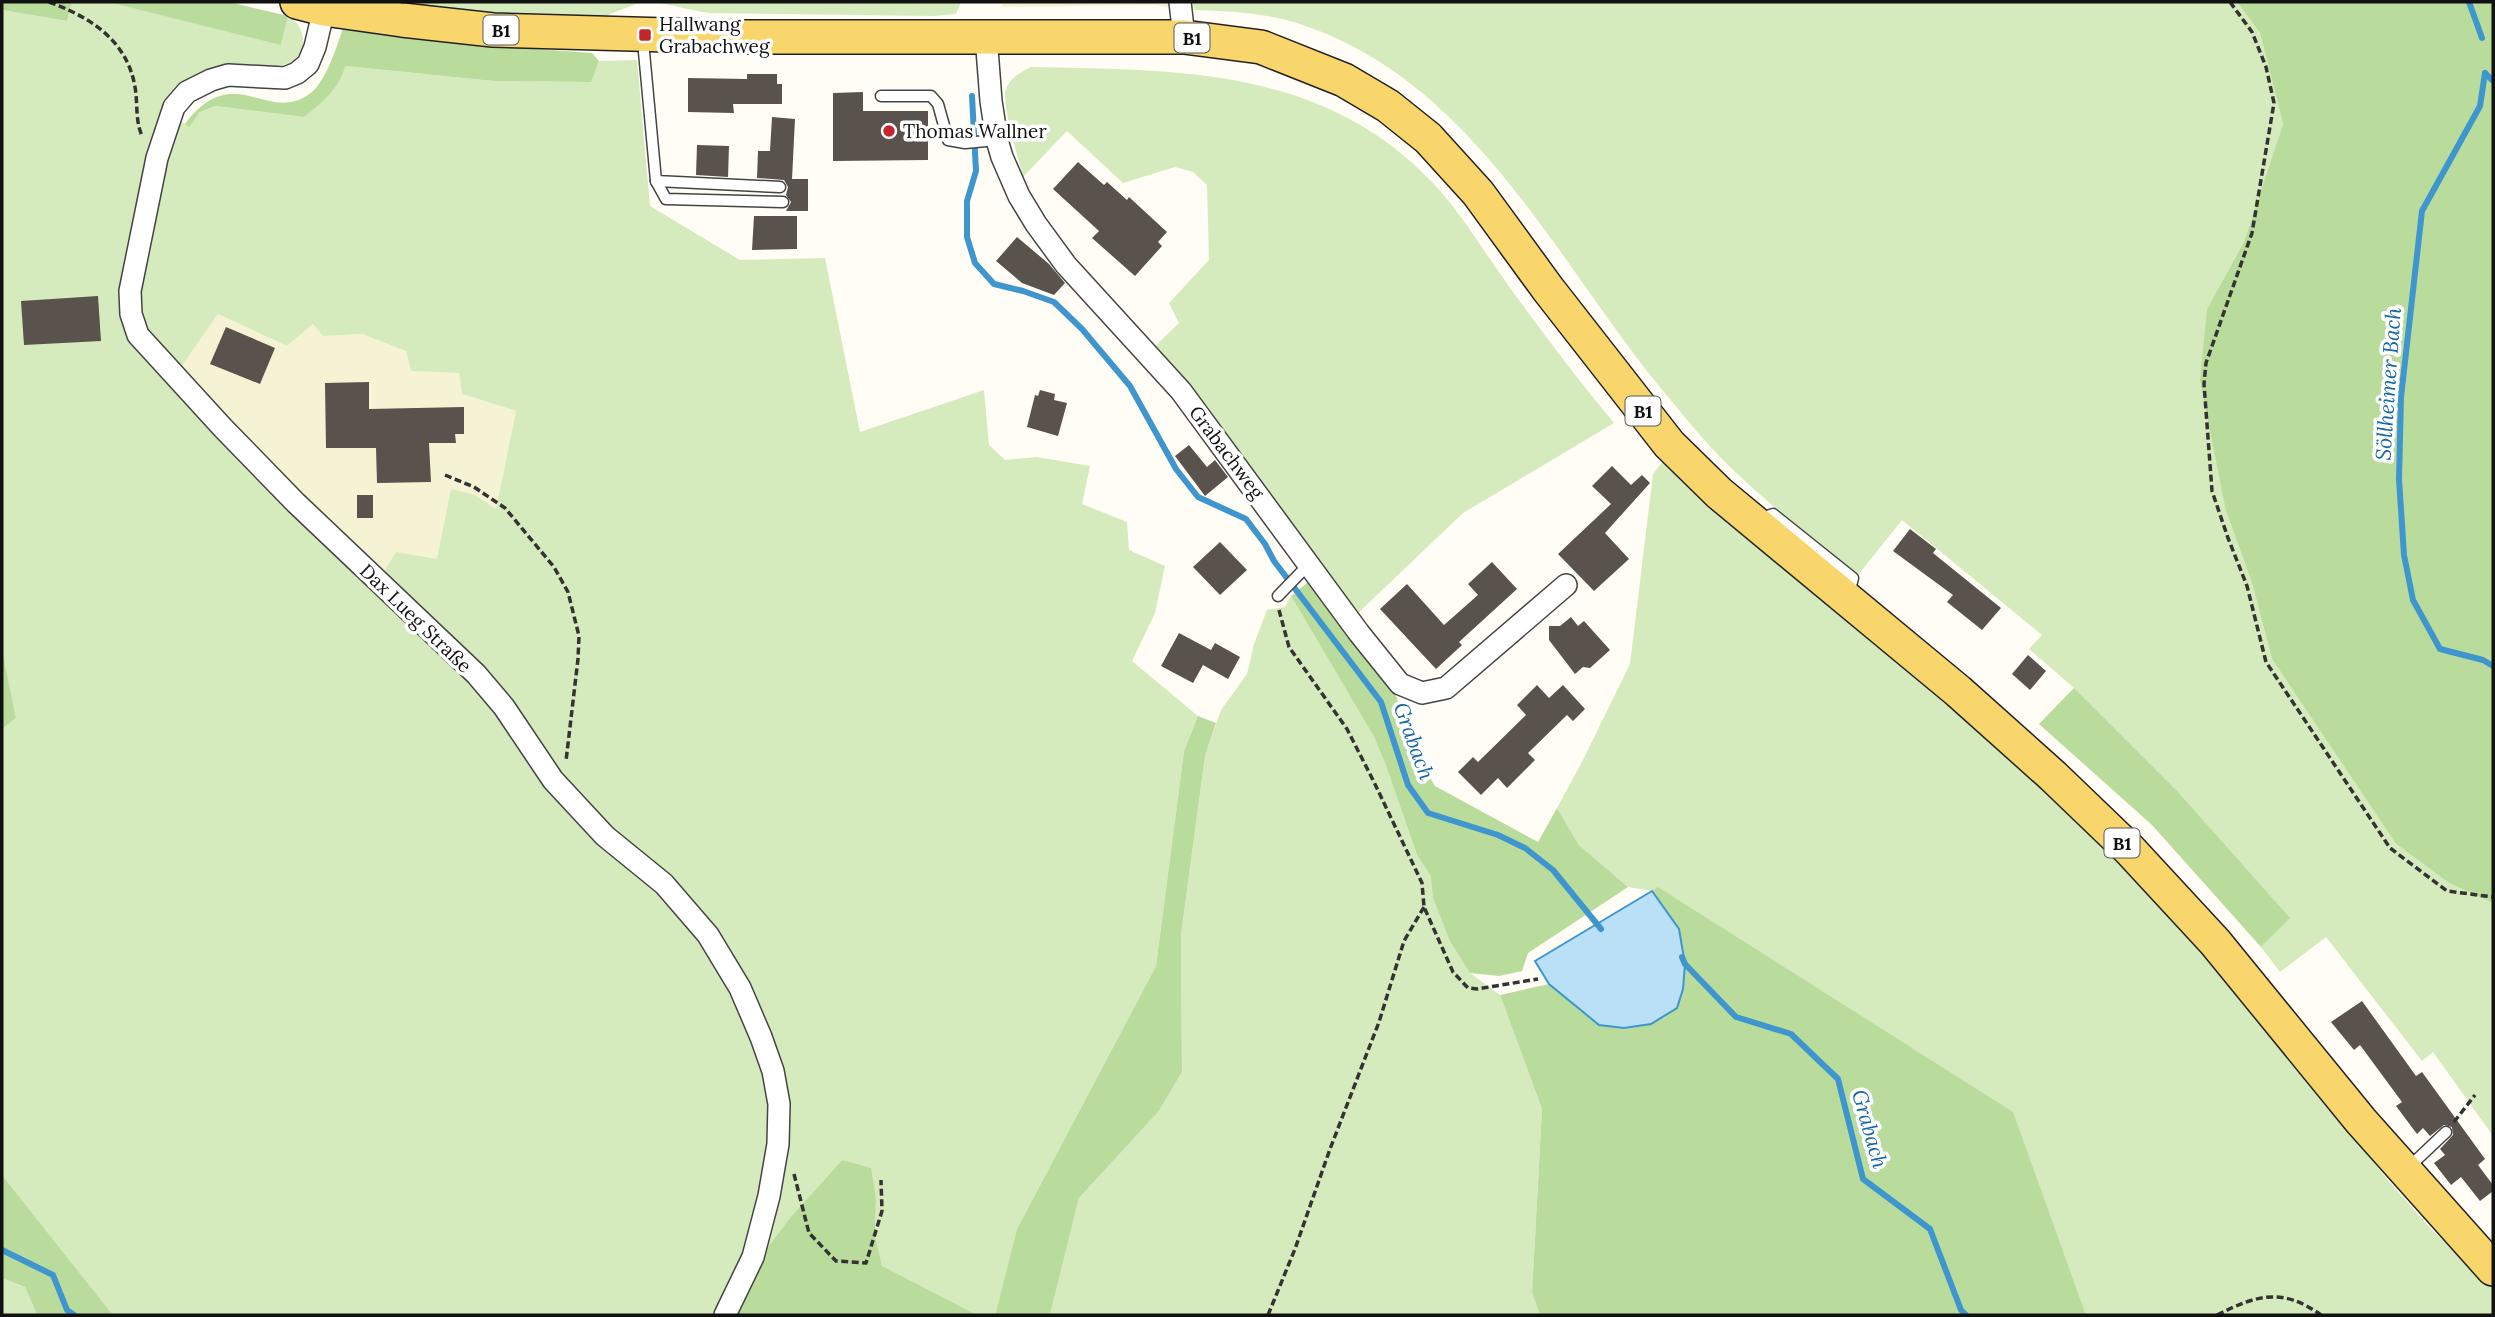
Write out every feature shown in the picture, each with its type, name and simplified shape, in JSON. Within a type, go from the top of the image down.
[{"type":"main road","name":"B1","points":[[311,5],[493,30],[738,37],[1184,37],[1261,47],[1344,80],[1388,106],[1428,138],[1478,193],[1548,289],[1669,444],[1719,493],[1958,691],[2129,849],[2215,942],[2404,1171],[2493,1269]]},
{"type":"street","points":[[1180,2],[1184,37]]},
{"type":"street","name":"Dax Lueg Straße","points":[[311,5],[315,47],[308,64],[297,73],[285,78],[228,75],[187,92],[174,107],[157,158],[130,291],[131,314],[138,335],[296,503],[475,674],[504,707],[553,780],[604,836],[664,884],[708,934],[740,988],[772,1071],[779,1104],[778,1144],[769,1196],[752,1257],[725,1315]]},
{"type":"street","name":"Grabachweg","points":[[986,36],[991,141],[1002,157],[1019,196],[1066,265],[1181,391],[1303,570],[1400,684],[1422,693],[1446,688],[1566,585]]},
{"type":"lane","points":[[645,35],[644,52],[656,181],[666,199],[783,202]]},
{"type":"lane","points":[[881,96],[931,96],[938,104],[948,140],[965,143],[991,141]]},
{"type":"lane","points":[[656,181],[780,187]]},
{"type":"lane","points":[[1282,592],[1303,570]]},
{"type":"lane","points":[[2404,1171],[2446,1132]]},
{"type":"path","points":[[49,2],[72,10],[98,25],[121,52],[135,87],[137,126],[157,158]]},
{"type":"path","points":[[2230,2],[2252,32],[2266,67],[2274,103],[2252,233],[2206,363],[2204,384],[2212,491],[2247,586],[2266,662],[2390,848],[2447,891],[2493,897]]},
{"type":"path","points":[[444,475],[474,487],[505,508],[546,556],[568,592],[579,636],[579,659],[563,791]]},
{"type":"path","points":[[1282,592],[1282,626],[1289,647],[1347,729],[1422,883],[1424,907],[1453,972],[1468,988],[1477,989],[1538,979]]},
{"type":"path","points":[[1268,1315],[1296,1249],[1334,1137],[1379,1022],[1404,941],[1424,907]]},
{"type":"path","points":[[2446,1132],[2475,1095]]},
{"type":"path","points":[[778,1144],[797,1178],[809,1233],[836,1261],[866,1263],[882,1211],[881,1180]]},
{"type":"path","points":[[2217,1315],[2243,1302],[2275,1296],[2306,1304],[2321,1315]]},
{"type":"shaded area","points":[[1003,2],[1192,2],[1195,10],[1153,5],[1002,7]]},
{"type":"shaded area","points":[[218,314],[287,346],[313,324],[323,336],[362,334],[406,351],[411,371],[459,373],[462,394],[516,411],[496,510],[475,495],[437,559],[374,587],[170,383]]},
{"type":"green space","points":[[2,2],[72,2],[67,21],[2,10]]},
{"type":"green space","points":[[72,2],[108,2],[281,44],[288,16],[294,20],[303,40],[303,47],[296,59],[273,67],[232,64],[219,66],[197,75],[179,90],[162,112],[189,126],[200,112],[215,106],[304,117],[345,66],[493,81],[590,82],[599,61],[637,60],[650,206],[740,260],[825,258],[860,432],[984,390],[989,445],[1005,460],[1037,457],[1090,466],[1082,504],[1127,522],[1129,550],[1165,566],[1155,613],[1132,661],[1198,716],[1184,751],[1156,966],[1017,1229],[995,1315],[977,1315],[882,1267],[875,1235],[876,1199],[842,1160],[789,1219],[717,1315],[113,1315],[2,1175],[2,729],[16,718],[2,649],[2,10],[67,21]],"holes":[[[218,314],[287,346],[313,324],[323,336],[362,334],[406,351],[411,371],[459,373],[462,394],[516,411],[496,509],[475,495],[451,489],[437,559],[396,552],[375,586],[170,383]]]},
{"type":"green space","points":[[108,2],[229,2],[288,16],[281,45]]},
{"type":"green space","points":[[351,2],[641,2],[608,15],[570,21]]},
{"type":"green space","points":[[650,2],[961,2],[956,14],[933,16],[709,13]]},
{"type":"green space","points":[[1192,2],[2237,2],[2260,33],[2283,124],[2244,242],[2207,309],[2226,511],[2252,583],[2272,659],[2396,844],[2449,883],[2493,903],[2493,1136],[2433,1052],[2422,1061],[2326,937],[2280,972],[2261,947],[2289,918],[2074,688],[2029,649],[2042,635],[1902,520],[1858,575],[1729,466],[1659,386],[1504,177],[1461,129],[1414,86],[1360,51],[1300,24],[1261,15],[1195,10]]},
{"type":"green space","points":[[2237,2],[2493,2],[2493,903],[2449,883],[2396,844],[2272,659],[2252,583],[2226,511],[2200,380],[2207,309],[2244,242],[2283,124],[2260,33]]},
{"type":"green space","points":[[343,28],[492,46],[592,53],[599,61],[591,82],[493,81],[345,66],[334,89],[304,117],[215,106],[200,112],[189,127],[185,124],[202,106],[219,96],[234,94],[293,102],[308,95],[325,74]]},
{"type":"green space","points":[[1031,67],[1140,70],[1245,82],[1295,96],[1343,116],[1389,143],[1441,192],[1542,332],[1614,423],[1463,513],[1355,616],[1153,348],[1179,323],[1169,303],[1209,260],[1207,185],[1193,172],[1175,167],[1123,183],[1067,131],[1023,177],[1005,96],[1010,81]]},
{"type":"green space","points":[[1664,460],[1727,523],[1932,690],[2080,821],[2195,944],[2387,1179],[2432,1230],[2493,1287],[2493,1315],[2086,1315],[2012,1112],[1659,888],[1652,891],[1628,887],[1579,845],[1557,808],[1630,664],[1653,474]]},
{"type":"green space","points":[[1323,570],[1394,690],[1415,751],[1435,786],[1538,842],[1557,808],[1579,845],[1628,887],[1528,953],[1522,971],[1499,976],[1470,973],[1450,941],[1433,898],[1431,876],[1417,855],[1373,735],[1291,596]]},
{"type":"green space","points":[[1291,596],[1373,735],[1417,855],[1432,876],[1433,898],[1470,973],[1500,995],[1542,1109],[1532,1293],[1540,1315],[1050,1315],[1079,1198],[1159,1111],[1182,1072],[1181,935],[1205,756],[1221,710],[1247,674],[1254,644],[1267,610],[1285,607]]},
{"type":"green space","points":[[2,649],[16,718],[2,729]]},
{"type":"green space","points":[[2074,688],[2177,791],[2290,918],[2261,947],[2152,825],[2039,724]]},
{"type":"green space","points":[[1198,716],[1216,723],[1205,756],[1181,935],[1182,1072],[1159,1111],[1079,1198],[1050,1315],[995,1315],[1017,1229],[1156,966],[1184,751]]},
{"type":"green space","points":[[1658,887],[2013,1112],[2086,1315],[1540,1315],[1532,1293],[1542,1109],[1500,995],[1549,984],[1599,1025],[1683,989],[1685,963],[1679,929],[1652,891]]},
{"type":"green space","points":[[842,1160],[871,1168],[876,1199],[875,1235],[882,1266],[977,1315],[717,1315],[789,1219]]},
{"type":"green space","points":[[2,1175],[113,1315],[37,1315],[25,1287],[2,1278]]},
{"type":"green space","points":[[2,1278],[25,1287],[37,1315],[2,1315]]},
{"type":"water","points":[[1652,891],[1679,929],[1685,964],[1683,989],[1677,1008],[1651,1024],[1624,1028],[1599,1025],[1549,984],[1535,961]]},
{"type":"building","points":[[747,74],[777,74],[777,84],[782,84],[782,104],[733,104],[734,113],[688,112],[688,78],[747,79]]},
{"type":"building","points":[[863,92],[863,111],[928,111],[928,160],[833,161],[833,93]]},
{"type":"building","points":[[772,117],[795,119],[792,179],[808,179],[808,211],[786,211],[791,202],[786,195],[788,187],[784,180],[757,178],[758,151],[770,151]]},
{"type":"building","points":[[697,145],[729,146],[728,177],[696,175]]},
{"type":"building","points":[[1078,162],[1104,185],[1107,182],[1127,200],[1129,197],[1167,232],[1158,242],[1162,246],[1135,276],[1092,238],[1099,231],[1053,189]]},
{"type":"building","points":[[754,216],[797,216],[797,249],[752,250]]},
{"type":"building","points":[[1017,237],[1049,264],[1065,283],[1054,295],[1022,283],[996,261]]},
{"type":"building","points":[[98,296],[101,341],[24,345],[21,301]]},
{"type":"building","points":[[226,327],[275,348],[260,384],[210,364]]},
{"type":"building","points":[[369,382],[369,409],[464,407],[464,434],[455,434],[456,443],[429,443],[431,482],[377,483],[376,448],[326,448],[325,383]]},
{"type":"building","points":[[1040,390],[1055,394],[1054,400],[1067,403],[1058,436],[1027,427],[1035,395],[1038,396]]},
{"type":"building","points":[[1189,445],[1207,467],[1215,460],[1228,477],[1205,496],[1175,456]]},
{"type":"building","points":[[1612,466],[1631,485],[1642,475],[1650,483],[1605,533],[1629,559],[1594,591],[1558,554],[1611,504],[1592,486]]},
{"type":"building","points":[[357,495],[373,495],[373,518],[357,518]]},
{"type":"building","points":[[1910,529],[1936,549],[1933,553],[2001,608],[1982,630],[1947,602],[1953,595],[1893,551]]},
{"type":"building","points":[[1220,542],[1247,570],[1220,595],[1193,567]]},
{"type":"building","points":[[1492,562],[1517,589],[1459,642],[1462,645],[1436,669],[1380,609],[1407,584],[1444,625],[1478,595],[1468,584]]},
{"type":"building","points":[[1571,617],[1578,626],[1584,621],[1610,650],[1590,668],[1583,667],[1575,674],[1549,640],[1549,626],[1560,626]]},
{"type":"building","points":[[1179,633],[1211,650],[1215,643],[1240,657],[1228,679],[1203,665],[1193,683],[1161,666]]},
{"type":"building","points":[[2028,655],[2046,671],[2030,690],[2012,674]]},
{"type":"building","points":[[1537,685],[1549,698],[1563,685],[1585,709],[1573,721],[1567,715],[1528,753],[1535,760],[1507,788],[1498,778],[1481,795],[1458,772],[1473,757],[1478,762],[1526,715],[1517,705]]},
{"type":"building","points":[[2362,1001],[2416,1076],[2422,1072],[2485,1159],[2478,1165],[2493,1185],[2493,1191],[2480,1201],[2461,1177],[2451,1185],[2434,1163],[2445,1155],[2440,1149],[2453,1135],[2452,1127],[2444,1125],[2430,1136],[2423,1128],[2417,1134],[2396,1106],[2402,1102],[2360,1045],[2354,1050],[2331,1022]]},
{"type":"waterway","name":"Söllheimer Bach","points":[[2469,2],[2482,38]]},
{"type":"waterway","name":"Söllheimer Bach","points":[[2485,73],[2480,106],[2422,211],[2401,397],[2399,479],[2404,555],[2413,600],[2440,649],[2483,660],[2493,666]]},
{"type":"waterway","points":[[2485,73],[2493,81]]},
{"type":"waterway","name":"Grabach","points":[[972,96],[976,171],[967,201],[967,237],[975,263],[994,284],[1054,302],[1082,329],[1130,386],[1176,469],[1198,497],[1246,519],[1274,561],[1381,702],[1408,785],[1428,813],[1498,835],[1525,848],[1553,870],[1601,929]]},
{"type":"waterway","name":"Grabach","points":[[1682,957],[1685,964],[1736,1017],[1791,1034],[1838,1079],[1863,1179],[1930,1229],[1961,1310],[1966,1315]]},
{"type":"waterway","points":[[2,1250],[53,1275],[67,1310],[74,1315]]},
{"type":"place","name":"Hallwang Grabachweg","points":[[645,35]]},
{"type":"place","name":"Thomas Wallner","points":[[889,131]]}]
